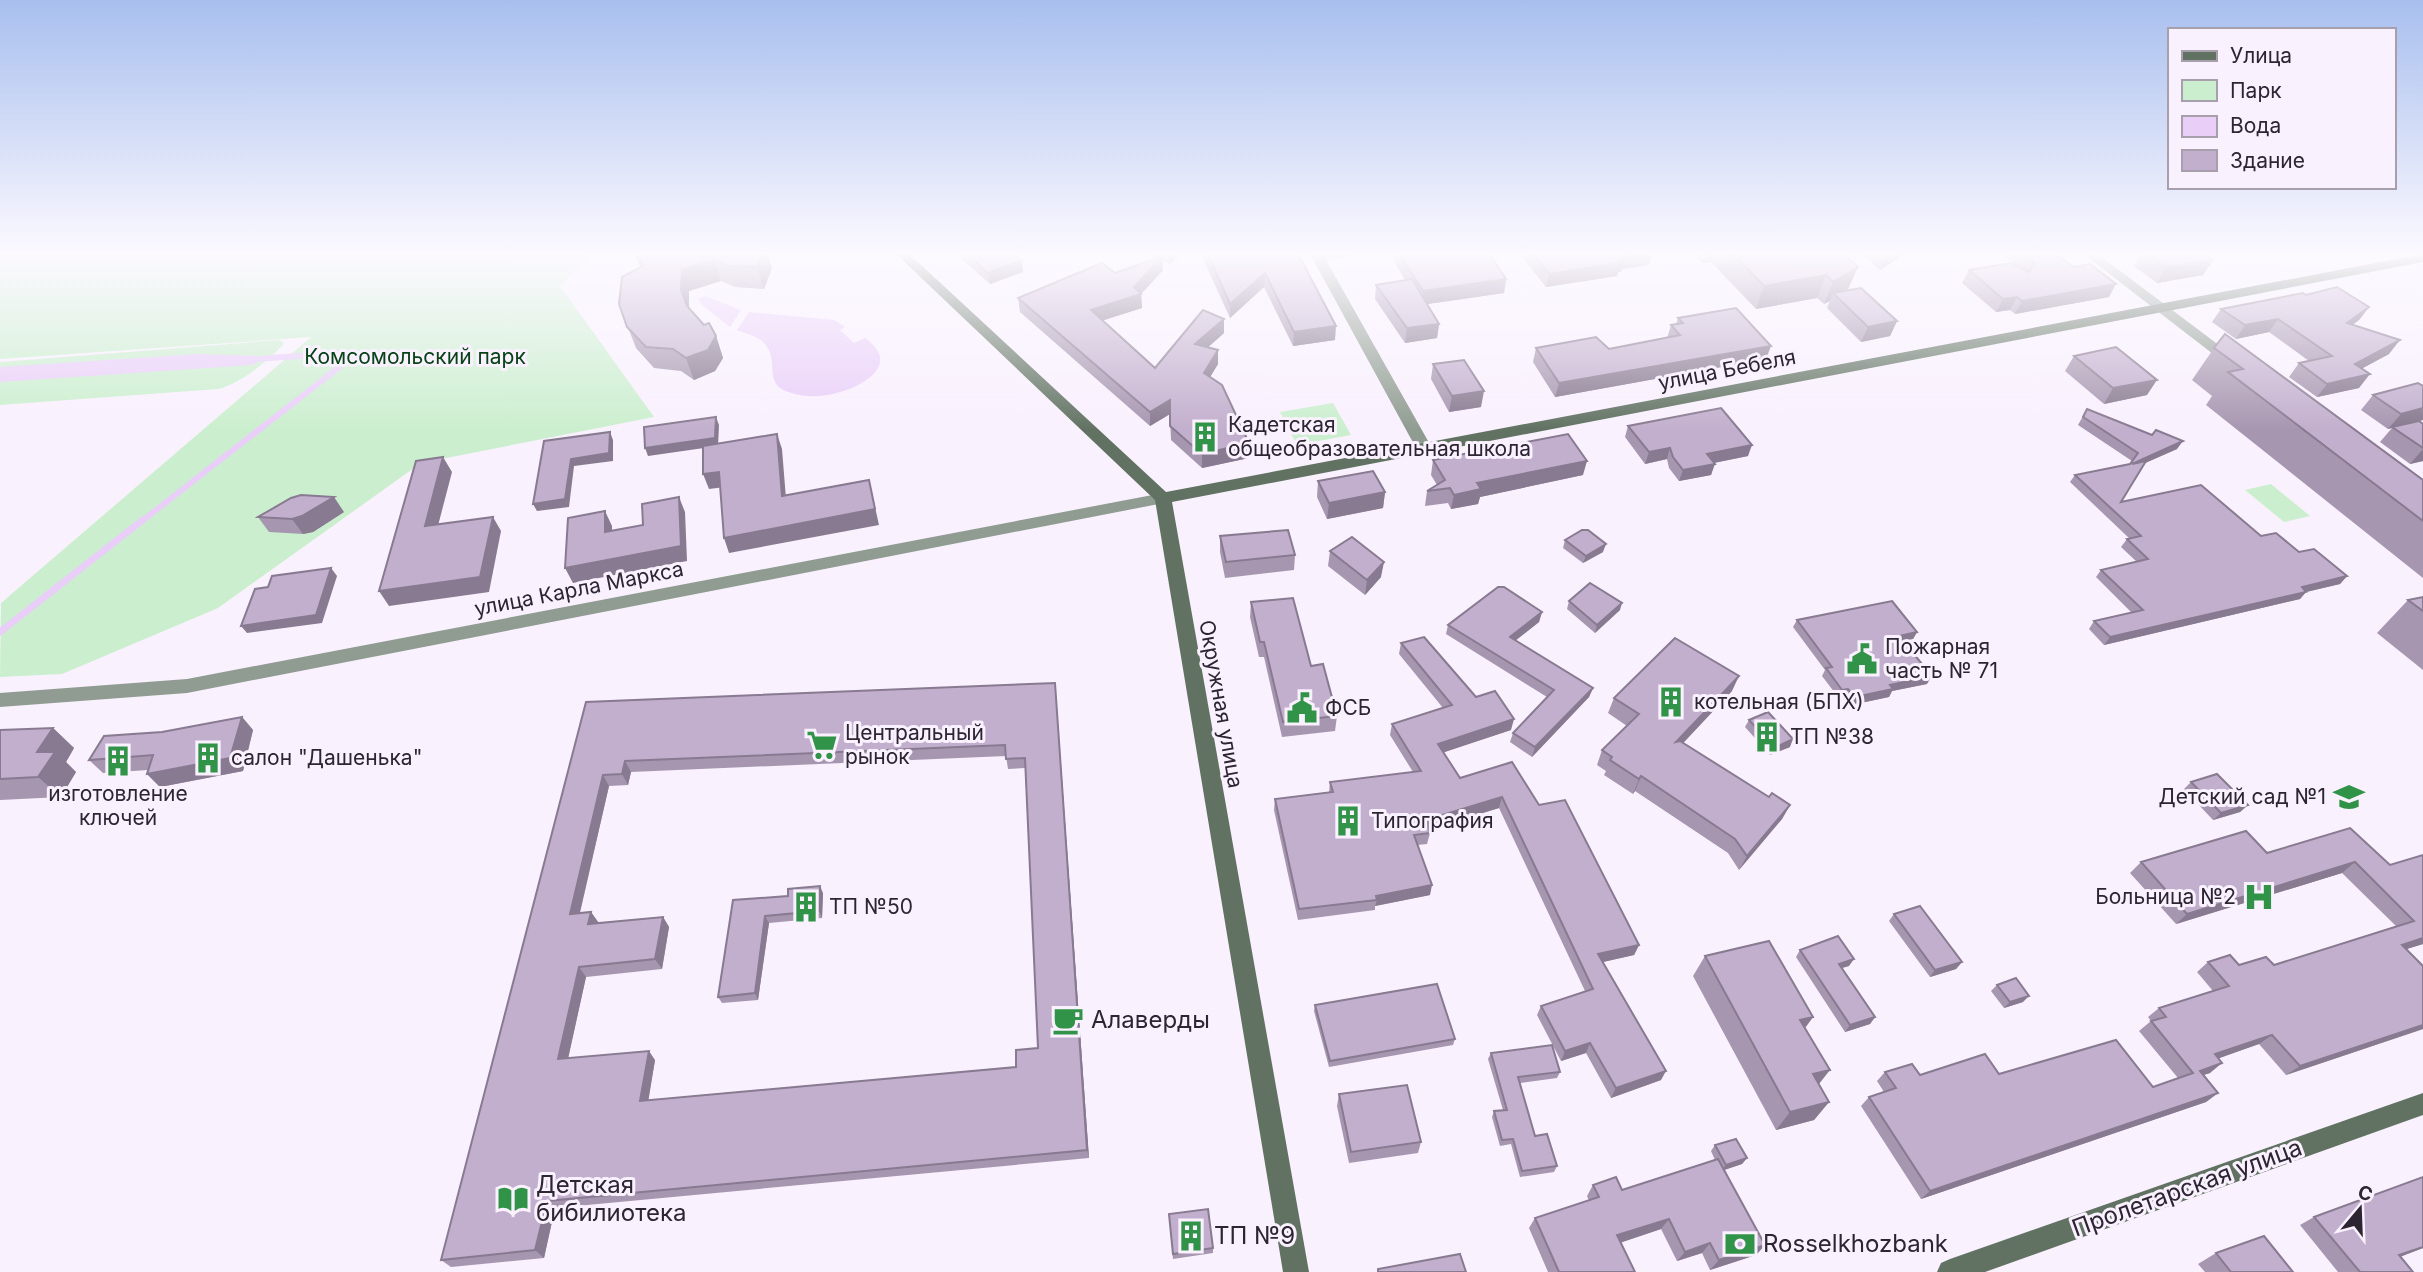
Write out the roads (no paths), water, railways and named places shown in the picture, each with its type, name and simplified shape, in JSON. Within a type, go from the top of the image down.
[{"type":"main road","points":[[963,311],[1163,498]]},
{"type":"main road","name":"улица Бебеля","points":[[1163,498],[2151,311]]},
{"type":"main road","name":"Окружная улица","points":[[1163,498],[1296,1272]]},
{"type":"main road","name":"Пролетарская улица","points":[[1950,1272],[2423,1104]]},
{"type":"street","points":[[1347,311],[1424,449]]},
{"type":"street","points":[[2166,311],[2245,371]]},
{"type":"street","name":"улица Карла Маркса","points":[[0,700],[187,686],[1163,498]]},
{"type":"water","points":[[710,311],[740,311],[730,327]]},
{"type":"water","points":[[749,312],[834,320],[845,327],[840,330],[854,343],[865,338],[877,350],[880,362],[876,372],[852,388],[836,393],[808,396],[791,393],[775,382],[769,350],[762,341],[737,330]]},
{"type":"water","points":[[198,354],[260,356],[264,359],[252,365],[0,382],[0,367]]},
{"type":"waterway","points":[[142,521],[347,361],[341,353],[256,359]]},
{"type":"waterway","points":[[0,632],[144,519]]},
{"type":"place","name":"Кадетская общеобразовательная школа","points":[[1205,437]]},
{"type":"place","name":"Пожарная часть № 71","points":[[1862,659]]},
{"type":"place","name":"котельная (БПХ)","points":[[1671,702]]},
{"type":"place","name":"ФСБ","points":[[1302,708]]},
{"type":"place","name":"ТП №38","points":[[1767,737]]},
{"type":"place","name":"Центральный рынок","points":[[822,745]]},
{"type":"place","name":"салон \"Дашенька\"","points":[[208,758]]},
{"type":"place","name":"изготовление ключей","points":[[118,761]]},
{"type":"place","name":"Детский сад №1","points":[[2349,797]]},
{"type":"place","name":"Типография","points":[[1348,821]]},
{"type":"place","name":"Больница №2","points":[[2259,897]]},
{"type":"place","name":"ТП №50","points":[[806,907]]},
{"type":"place","name":"Алаверды","points":[[1068,1020]]},
{"type":"place","name":"Детская бибилиотека","points":[[513,1199]]},
{"type":"place","name":"ТП №9","points":[[1191,1236]]},
{"type":"place","name":"Rosselkhozbank","points":[[1740,1244]]},
{"type":"park label","name":"Комсомольский парк","points":[[415,357]]}]
